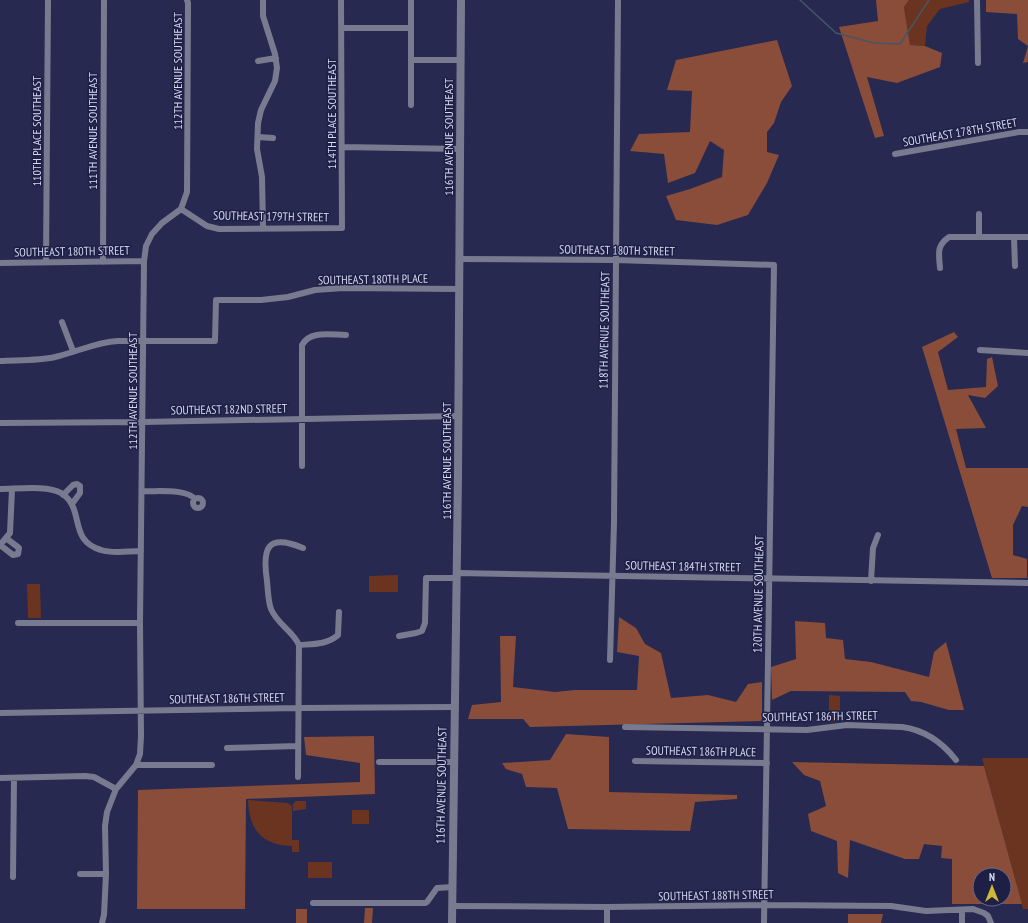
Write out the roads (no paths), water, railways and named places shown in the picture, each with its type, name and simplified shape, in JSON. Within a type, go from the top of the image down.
[{"type":"street","name":"110TH PLACE SOUTHEAST","points":[[46,262],[48,0]]},
{"type":"street","name":"111TH AVENUE SOUTHEAST","points":[[103,262],[104,0]]},
{"type":"street","name":"112TH AVENUE SOUTHEAST","points":[[102,923],[104,915],[106,874],[105,826],[107,812],[116,789],[136,765],[140,754],[144,261],[146,246],[152,234],[162,223],[181,209],[187,192],[187,0]]},
{"type":"street","points":[[263,0],[263,16],[265,25],[272,41],[276,58],[275,81],[258,123],[257,149],[262,177],[263,228]]},
{"type":"street","name":"114TH PLACE SOUTHEAST","points":[[341,0],[342,228]]},
{"type":"street","points":[[411,0],[411,105]]},
{"type":"street","name":"116TH AVENUE SOUTHEAST","points":[[452,923],[453,762],[459,416],[461,0]]},
{"type":"street","name":"118TH AVENUE SOUTHEAST","points":[[610,660],[613,576],[618,0]]},
{"type":"street","points":[[977,0],[978,63]]},
{"type":"street","points":[[341,28],[411,28]]},
{"type":"street","points":[[258,61],[276,58]]},
{"type":"street","points":[[411,60],[460,60]]},
{"type":"street","name":"SOUTHEAST 178TH STREET","points":[[895,154],[1019,132],[1028,132]]},
{"type":"street","points":[[258,137],[273,138]]},
{"type":"street","points":[[342,147],[460,149]]},
{"type":"street","name":"SOUTHEAST 179TH STREET","points":[[181,209],[207,226],[219,229],[342,228]]},
{"type":"street","points":[[979,214],[979,237]]},
{"type":"street","points":[[940,268],[940,246],[948,237],[1028,237]]},
{"type":"street","points":[[1014,237],[1015,266]]},
{"type":"street","name":"SOUTHEAST 180TH STREET","points":[[460,259],[616,260],[774,265]]},
{"type":"street","name":"SOUTHEAST 180TH STREET","points":[[0,264],[144,261]]},
{"type":"street","name":"120TH AVENUE SOUTHEAST","points":[[764,923],[774,265]]},
{"type":"street","name":"SOUTHEAST 180TH PLACE","points":[[143,340],[215,341],[216,300],[262,300],[281,298],[315,290],[343,288],[459,289]]},
{"type":"street","points":[[62,322],[72,352]]},
{"type":"street","points":[[302,466],[302,345],[304,341],[312,335],[346,335]]},
{"type":"street","points":[[0,360],[45,359],[104,342],[143,340]]},
{"type":"street","points":[[980,350],[1028,353]]},
{"type":"street","name":"SOUTHEAST 182ND STREET","points":[[0,423],[459,416]]},
{"type":"street","points":[[63,495],[73,485],[77,484],[80,486],[80,493],[72,504]]},
{"type":"street","points":[[0,489],[50,489],[70,500],[75,510],[79,531],[83,539],[90,544],[101,550],[111,552],[141,551]]},
{"type":"street","points":[[6,539],[19,548],[18,554],[13,555],[0,545],[10,533],[12,489]]},
{"type":"street","points":[[142,491],[185,493],[195,499]]},
{"type":"street","points":[[871,581],[873,548],[878,535]]},
{"type":"street","points":[[298,778],[299,645],[297,639],[275,617],[271,608],[265,558],[267,550],[271,545],[276,543],[290,542],[303,548]]},
{"type":"street","name":"SOUTHEAST 184TH STREET","points":[[399,636],[422,631],[424,623],[426,578],[457,575],[1028,583]]},
{"type":"street","points":[[299,645],[333,640],[338,635],[338,612]]},
{"type":"street","points":[[18,623],[140,623]]},
{"type":"street","name":"SOUTHEAST 186TH STREET","points":[[0,713],[454,707]]},
{"type":"street","name":"SOUTHEAST 186TH STREET","points":[[625,726],[807,730],[847,725],[911,728],[921,731],[936,740],[946,748],[956,760]]},
{"type":"street","points":[[227,748],[298,746]]},
{"type":"street","name":"SOUTHEAST 186TH PLACE","points":[[635,761],[767,762]]},
{"type":"street","points":[[379,762],[453,762]]},
{"type":"street","points":[[136,765],[212,765]]},
{"type":"street","points":[[0,778],[85,776],[94,777],[116,789]]},
{"type":"street","points":[[14,778],[14,877]]},
{"type":"street","points":[[80,874],[106,874]]},
{"type":"street","points":[[313,903],[424,903],[427,902],[437,888],[452,887]]},
{"type":"street","name":"SOUTHEAST 188TH STREET","points":[[452,906],[891,906],[926,911],[980,911],[988,916],[991,923]]},
{"type":"street","points":[[607,907],[607,923]]},
{"type":"street","points":[[962,910],[962,923]]},
{"type":"waterway","points":[[800,0],[836,33],[874,43],[900,44],[929,0]]}]
